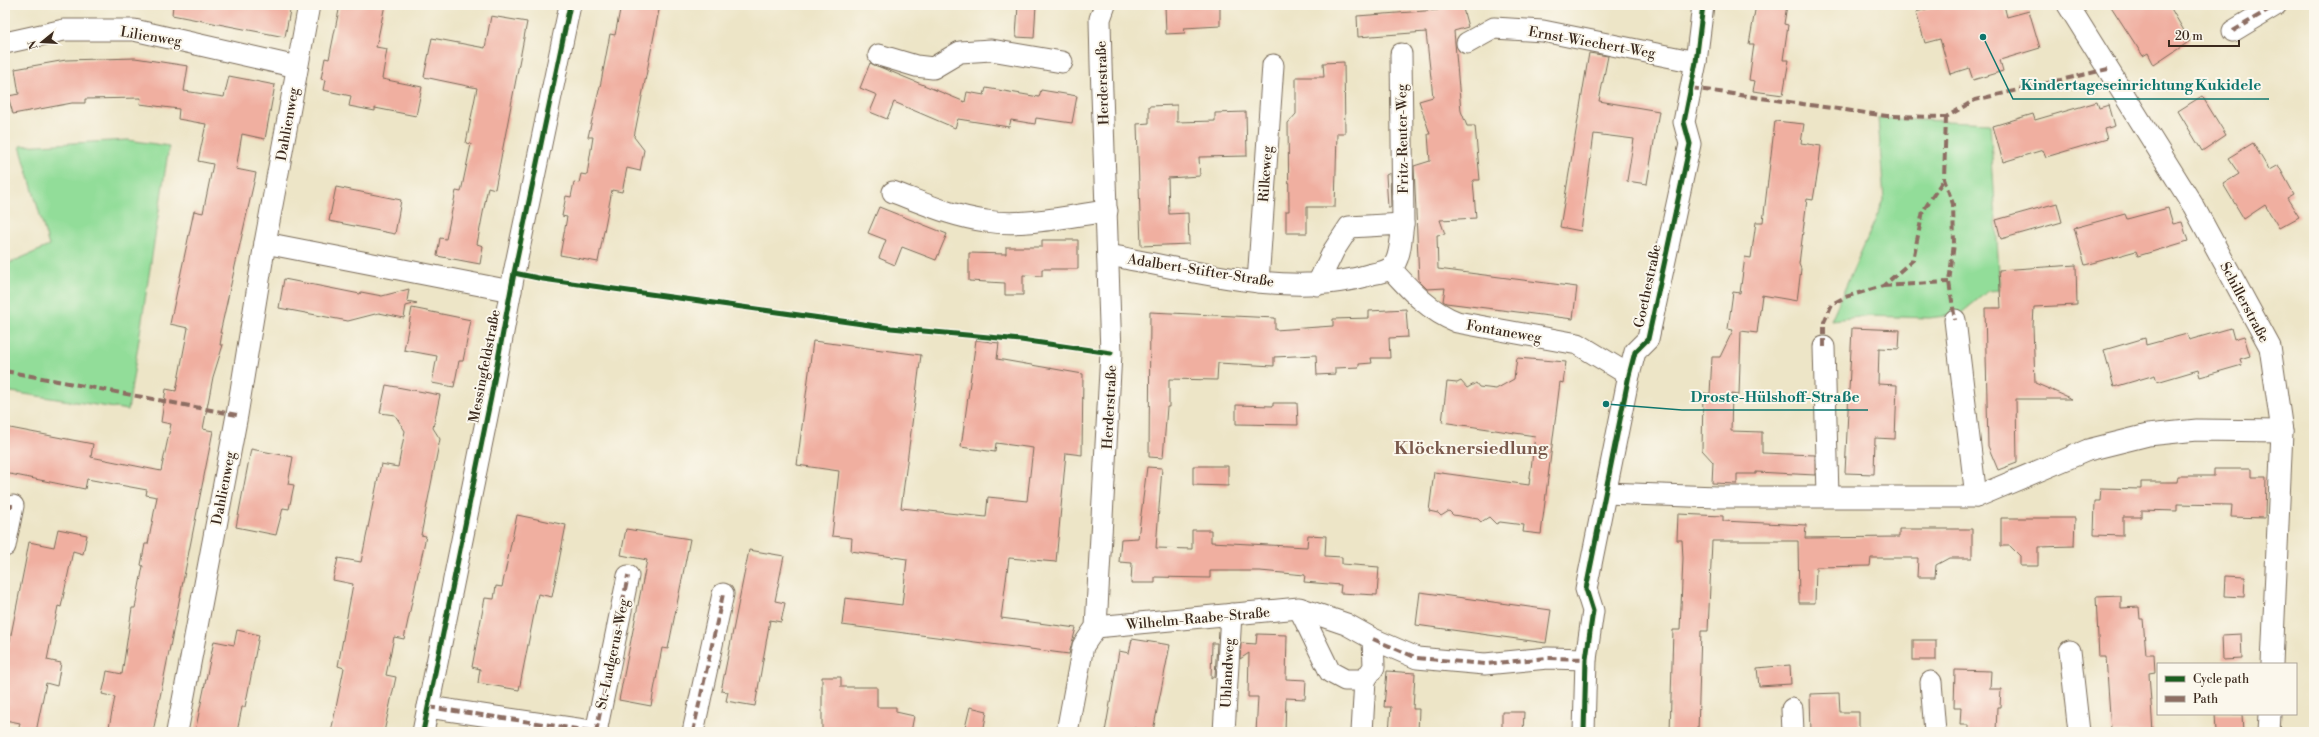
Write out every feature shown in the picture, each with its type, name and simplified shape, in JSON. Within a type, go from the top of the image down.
[{"type":"street","name":"Dahlienweg","points":[[177,732],[237,415],[309,5]]},
{"type":"street","name":"Messingfeldstraße","points":[[423,732],[570,5]]},
{"type":"street","name":"Herderstraße","points":[[1096,627],[1111,353],[1109,255],[1100,57],[1100,19],[1105,5]]},
{"type":"street","name":"Goethestraße","points":[[1584,732],[1586,659],[1592,611],[1586,589],[1629,375],[1635,352],[1648,339],[1690,144],[1684,122],[1696,62],[1703,5]]},
{"type":"street","name":"Schillerstraße","points":[[2068,5],[2194,207],[2270,347],[2282,431],[2272,663]]},
{"type":"street","points":[[2233,31],[2276,5]]},
{"type":"street","name":"Ernst-Wiechert-Weg","points":[[1467,43],[1494,28],[1543,31],[1696,62]]},
{"type":"street","name":"Lilienweg","points":[[5,43],[64,30],[134,30],[297,67]]},
{"type":"street","points":[[880,54],[916,66],[932,68],[960,52],[991,50],[1062,62]]},
{"type":"street","name":"Fritz-Reuter-Weg","points":[[1401,54],[1403,224]]},
{"type":"street","name":"Rilkeweg","points":[[1258,282],[1273,65]]},
{"type":"street","points":[[893,192],[945,211],[986,221],[1027,221],[1107,211]]},
{"type":"street","points":[[1317,286],[1334,250],[1349,228],[1403,224],[1396,263],[1391,268]]},
{"type":"street","points":[[266,243],[511,291]]},
{"type":"street","name":"Adalbert-Stifter-Straße","points":[[1109,255],[1258,282],[1317,286],[1360,279],[1391,268]]},
{"type":"street","name":"Fontaneweg","points":[[1391,268],[1419,300],[1442,316],[1457,322],[1578,344],[1629,375]]},
{"type":"street","points":[[1955,320],[1976,497]]},
{"type":"street","points":[[1824,347],[1828,496]]},
{"type":"street","points":[[1605,493],[1670,497],[1976,497],[2088,450],[2148,435],[2198,430],[2282,431]]},
{"type":"street","points":[[5,546],[13,506]]},
{"type":"street","name":"St.-Ludgerus-Weg","points":[[428,707],[597,732],[628,576]]},
{"type":"street","points":[[693,732],[723,594]]},
{"type":"street","points":[[1299,608],[1330,672],[1345,680],[1365,680]]},
{"type":"street","name":"Wilhelm-Raabe-Straße","points":[[1096,627],[1299,608],[1346,624],[1373,639],[1417,658],[1485,664],[1548,658],[1586,659]]},
{"type":"street","name":"Uhlandweg","points":[[1224,732],[1231,614]]},
{"type":"street","points":[[1067,732],[1083,646],[1096,627]]},
{"type":"street","points":[[1362,732],[1365,680],[1374,667],[1373,639]]},
{"type":"street","points":[[2070,651],[2079,732]]},
{"type":"street","points":[[1931,682],[1934,732]]},
{"type":"street","points":[[1792,709],[1793,732]]},
{"type":"street","points":[[2269,732],[2270,715]]},
{"type":"green space","points":[[1878,118],[1990,123],[2000,290],[1988,291],[1960,314],[1929,318],[1868,316],[1831,320],[1884,200]]},
{"type":"green space","points":[[128,140],[169,146],[128,410],[5,391],[5,265],[49,246],[20,146]]},
{"type":"building","points":[[173,5],[291,5],[285,37],[172,15]]},
{"type":"building","points":[[340,5],[385,5],[376,47],[387,49],[382,79],[422,87],[416,116],[375,108],[375,111],[349,106],[351,96],[323,90],[325,80],[321,79],[325,58],[329,59]]},
{"type":"building","points":[[621,5],[660,5],[634,137],[644,150],[640,171],[627,168],[622,192],[612,190],[598,262],[560,255],[567,217],[562,216],[566,196],[571,197],[574,182],[579,183],[581,174],[587,175],[593,137],[588,137],[601,82],[610,34],[615,35]]},
{"type":"building","points":[[1018,5],[1036,5],[1034,38],[1016,37]]},
{"type":"building","points":[[1165,5],[1220,5],[1220,26],[1184,28],[1185,33],[1166,34]]},
{"type":"building","points":[[1437,5],[1462,5],[1468,27],[1454,31],[1461,111],[1467,126],[1475,126],[1480,180],[1473,180],[1476,218],[1440,220],[1445,234],[1437,235],[1438,269],[1577,287],[1573,319],[1446,303],[1443,301],[1445,288],[1427,289],[1419,281],[1414,166],[1430,161],[1428,134],[1430,134],[1419,101],[1433,97],[1426,32],[1358,37],[1357,16],[1438,10]]},
{"type":"building","points":[[1756,5],[1787,5],[1784,24],[1788,25],[1783,60],[1789,60],[1783,95],[1753,91],[1755,81],[1749,80],[1754,44],[1749,44]]},
{"type":"building","points":[[1940,5],[2004,5],[2007,17],[2029,11],[2040,48],[2000,60],[2003,71],[1973,80],[1969,68],[1950,74],[1940,39],[1925,43],[1916,12]]},
{"type":"building","points":[[2110,5],[2169,5],[2190,41],[2154,65],[2148,53],[2143,56]]},
{"type":"building","points":[[491,16],[527,22],[495,189],[488,187],[477,244],[483,246],[480,264],[437,256],[440,238],[446,239],[456,191],[461,192],[471,144],[466,143],[477,88],[424,77],[432,38],[485,48]]},
{"type":"building","points":[[1589,53],[1608,56],[1599,101],[1659,111],[1647,184],[1627,181],[1634,139],[1594,134],[1581,231],[1560,227]]},
{"type":"building","points":[[135,58],[188,66],[184,91],[224,97],[229,76],[275,85],[265,139],[242,134],[236,169],[256,173],[220,333],[222,333],[220,345],[223,345],[213,377],[203,429],[213,431],[153,732],[108,732],[115,697],[102,694],[107,671],[122,674],[132,608],[135,608],[143,566],[141,565],[145,544],[148,544],[157,497],[146,495],[147,490],[87,479],[85,489],[5,473],[5,427],[93,444],[91,457],[161,471],[171,424],[161,422],[166,389],[176,391],[188,328],[170,324],[194,211],[203,213],[213,164],[198,161],[206,124],[178,119],[179,109],[140,104],[141,98],[85,99],[85,103],[72,103],[13,114],[8,96],[19,94],[15,69],[66,60]]},
{"type":"building","points":[[1344,62],[1345,133],[1337,133],[1335,207],[1307,207],[1307,233],[1286,233],[1286,211],[1289,211],[1288,123],[1296,114],[1296,77],[1324,77],[1323,63]]},
{"type":"building","points":[[870,63],[965,102],[967,92],[984,95],[986,88],[1039,97],[1041,90],[1077,96],[1072,123],[1036,118],[1035,124],[1011,120],[1009,127],[958,119],[955,128],[894,102],[887,119],[870,112],[877,95],[860,88]]},
{"type":"building","points":[[2202,96],[2226,135],[2202,151],[2178,111]]},
{"type":"building","points":[[2097,102],[2099,108],[2109,105],[2115,126],[2104,129],[2107,139],[2046,157],[2043,150],[2003,162],[1993,126],[2033,114],[2035,120]]},
{"type":"building","points":[[1177,105],[1177,122],[1215,121],[1215,113],[1246,112],[1247,156],[1199,157],[1200,176],[1168,178],[1169,214],[1188,213],[1189,244],[1141,246],[1137,124],[1149,123],[1149,106]]},
{"type":"building","points":[[1775,121],[1804,124],[1801,143],[1821,146],[1819,164],[1813,200],[1807,199],[1799,264],[1801,269],[1797,301],[1762,295],[1757,333],[1741,331],[1739,395],[1732,394],[1731,431],[1762,432],[1762,453],[1815,455],[1815,475],[1756,472],[1756,474],[1737,474],[1737,484],[1712,483],[1713,462],[1702,450],[1703,393],[1710,394],[1712,357],[1720,357],[1733,330],[1728,329],[1733,292],[1740,293],[1745,257],[1751,258],[1756,222],[1763,222]]},
{"type":"building","points":[[2253,143],[2269,170],[2278,165],[2294,194],[2287,198],[2299,217],[2279,228],[2265,205],[2244,219],[2223,184],[2239,174],[2228,158]]},
{"type":"building","points":[[1390,173],[1391,207],[1388,207],[1386,175]]},
{"type":"building","points":[[336,187],[401,200],[395,234],[329,221]]},
{"type":"building","points":[[2057,203],[2062,222],[2001,239],[1996,220]]},
{"type":"building","points":[[879,207],[947,234],[936,260],[902,247],[895,265],[879,258],[886,240],[868,233]]},
{"type":"building","points":[[2168,208],[2173,224],[2182,222],[2188,241],[2138,256],[2136,251],[2085,265],[2074,228],[2125,214],[2127,219]]},
{"type":"building","points":[[1042,240],[1078,240],[1078,269],[1042,269],[1042,276],[1023,275],[1023,295],[1005,295],[1005,283],[969,281],[969,253],[1006,254],[1006,247],[1042,247]]},
{"type":"building","points":[[2076,265],[2077,305],[2034,307],[2033,326],[2035,383],[2072,399],[2016,399],[2017,463],[1998,470],[1988,446],[1985,308],[2001,308],[1999,270]]},
{"type":"building","points":[[284,279],[360,294],[361,292],[382,296],[409,289],[407,301],[417,303],[406,306],[404,318],[379,313],[348,321],[279,308]]},
{"type":"building","points":[[412,308],[471,320],[463,361],[459,361],[454,387],[432,383],[437,356],[404,350]]},
{"type":"building","points":[[1406,309],[1408,337],[1389,338],[1390,358],[1371,358],[1372,363],[1359,364],[1359,367],[1335,368],[1335,374],[1317,375],[1316,355],[1274,357],[1274,366],[1218,363],[1217,380],[1169,379],[1169,407],[1167,407],[1163,458],[1149,457],[1150,312],[1275,318],[1275,330],[1333,326],[1333,319],[1369,318],[1369,311]]},
{"type":"building","points":[[1852,328],[1900,330],[1899,349],[1879,348],[1878,384],[1897,385],[1895,439],[1875,438],[1874,474],[1845,473]]},
{"type":"building","points":[[2231,328],[2234,339],[2244,336],[2250,356],[2240,359],[2242,365],[2200,377],[2198,370],[2157,382],[2155,375],[2114,387],[2104,350],[2145,338],[2146,345],[2187,334],[2189,340]]},
{"type":"building","points":[[976,340],[999,343],[997,359],[1083,374],[1082,455],[1066,453],[1056,562],[1009,558],[1001,618],[1076,628],[1069,654],[842,625],[845,598],[902,605],[907,559],[851,551],[852,538],[832,536],[839,471],[797,465],[813,341],[921,355],[901,508],[986,517],[988,497],[1027,501],[1033,448],[996,443],[995,452],[961,447]]},
{"type":"building","points":[[1517,358],[1566,362],[1563,383],[1560,382],[1541,534],[1523,532],[1524,525],[1500,522],[1496,524],[1489,517],[1481,522],[1478,519],[1453,515],[1449,511],[1441,516],[1438,513],[1429,511],[1434,472],[1529,485],[1535,436],[1442,422],[1447,382],[1457,383],[1461,381],[1467,388],[1476,383],[1479,387],[1496,389],[1514,379]]},
{"type":"building","points":[[386,385],[440,395],[433,428],[440,439],[421,535],[426,536],[404,639],[394,637],[386,675],[396,677],[384,732],[331,732],[344,668],[338,666],[353,584],[333,580],[338,558],[361,562],[381,464],[398,467],[405,431],[395,415],[380,413]]},
{"type":"building","points":[[1273,403],[1297,403],[1298,425],[1236,424],[1236,405],[1273,406]]},
{"type":"building","points":[[251,449],[293,457],[288,484],[294,485],[289,509],[283,508],[276,535],[236,527]]},
{"type":"building","points":[[1193,466],[1228,466],[1228,486],[1193,485]]},
{"type":"building","points":[[1147,467],[1162,468],[1156,548],[1192,549],[1192,530],[1211,530],[1211,542],[1307,547],[1308,535],[1326,536],[1325,556],[1342,557],[1342,564],[1379,567],[1377,595],[1340,593],[1341,585],[1304,582],[1305,575],[1260,571],[1210,571],[1210,578],[1155,577],[1155,583],[1131,583],[1132,563],[1119,562],[1121,539],[1138,538]]},
{"type":"building","points":[[2214,469],[2251,469],[2251,477],[2266,477],[2265,518],[2231,517],[2232,505],[2177,504],[2177,511],[2141,510],[2141,517],[2123,517],[2123,536],[2094,535],[2095,501],[2100,501],[2101,488],[2141,489],[2141,482],[2177,482],[2178,476],[2214,476]]},
{"type":"building","points":[[1678,514],[1723,516],[1723,521],[1806,525],[1805,538],[1899,537],[1899,529],[1972,529],[1972,558],[1949,558],[1936,565],[1935,577],[1917,577],[1918,558],[1871,558],[1870,566],[1816,567],[1815,603],[1799,603],[1798,541],[1712,541],[1708,631],[1701,631],[1698,732],[1670,732],[1673,630],[1680,630],[1683,558],[1682,540],[1677,540]]},
{"type":"building","points":[[517,515],[566,525],[552,597],[538,594],[519,690],[478,683],[480,669],[472,667],[485,598],[494,599],[496,586],[502,587]]},
{"type":"building","points":[[2001,518],[2075,518],[2074,546],[2038,547],[2038,566],[2020,566],[2020,556],[2010,546],[2001,546]]},
{"type":"building","points":[[58,529],[87,535],[83,554],[73,551],[61,607],[58,606],[47,660],[61,663],[57,686],[46,683],[36,732],[18,732],[20,723],[5,720],[5,665],[29,542],[54,547]]},
{"type":"building","points":[[626,529],[690,539],[668,649],[662,648],[651,706],[619,700],[647,560],[621,555]]},
{"type":"building","points":[[749,550],[784,556],[775,601],[785,603],[781,622],[770,620],[755,706],[726,701],[728,692],[721,691]]},
{"type":"building","points":[[2225,576],[2245,577],[2244,597],[2224,596]]},
{"type":"building","points":[[1420,592],[1551,610],[1546,643],[1416,625]]},
{"type":"building","points":[[2121,596],[2121,608],[2139,607],[2140,619],[2143,619],[2146,654],[2154,654],[2155,672],[2149,673],[2153,732],[2113,732],[2111,729],[2106,657],[2099,657],[2096,597]]},
{"type":"building","points":[[237,630],[259,635],[245,707],[242,707],[237,732],[195,732],[214,641],[234,645]]},
{"type":"building","points":[[1257,634],[1287,635],[1286,679],[1306,680],[1305,699],[1286,698],[1285,732],[1256,732],[1258,697],[1248,697],[1249,653],[1240,659],[1241,643],[1256,644]]},
{"type":"building","points":[[2241,634],[2242,659],[2223,660],[2222,635]]},
{"type":"building","points":[[1132,639],[1170,645],[1153,731],[1134,728],[1133,732],[1105,732],[1119,651],[1129,653]]},
{"type":"building","points":[[1913,640],[1936,640],[1936,660],[1913,660]]},
{"type":"building","points":[[1212,643],[1217,643],[1215,676],[1211,679]]},
{"type":"building","points":[[1790,665],[1791,684],[1759,686],[1757,668]]},
{"type":"building","points":[[1955,670],[1991,671],[1990,689],[2001,689],[2000,707],[1997,707],[1996,732],[1968,732],[1968,725],[1960,725],[1961,707],[1954,707]]},
{"type":"building","points":[[1387,671],[1415,673],[1413,709],[1419,709],[1418,732],[1389,732],[1391,707],[1384,707]]},
{"type":"building","points":[[822,677],[841,677],[841,687],[877,687],[877,707],[896,707],[896,712],[914,716],[911,732],[822,732]]},
{"type":"building","points":[[1839,693],[1840,712],[1859,712],[1859,729],[1811,732],[1810,694]]},
{"type":"building","points":[[970,707],[987,711],[983,732],[964,732]]},
{"type":"building","points":[[1502,712],[1524,712],[1523,732],[1502,732]]},
{"type":"building","points":[[2215,715],[2242,715],[2243,732],[2216,732]]},
{"type":"marked path","points":[[2233,31],[2276,5]]},
{"type":"marked path","points":[[1691,88],[1887,116],[1946,117],[1975,100],[2108,69]]},
{"type":"marked path","points":[[1946,117],[1944,179],[1953,204],[1954,244],[1949,282],[1955,320]]},
{"type":"marked path","points":[[1824,347],[1824,322],[1832,304],[1845,297],[1883,286],[1913,260],[1923,211],[1944,179]]},
{"type":"marked path","points":[[1883,286],[1949,282]]},
{"type":"marked path","points":[[5,371],[237,415]]},
{"type":"marked path","points":[[5,506],[13,506]]},
{"type":"marked path","points":[[596,732],[628,576]]},
{"type":"marked path","points":[[693,732],[723,594]]},
{"type":"marked path","points":[[1373,639],[1417,658],[1485,664],[1548,658],[1586,659]]},
{"type":"marked path","points":[[428,707],[598,732]]},
{"type":"cycle path","points":[[423,732],[491,397],[514,273],[570,5]]},
{"type":"cycle path","points":[[1584,732],[1586,659],[1593,611],[1586,589],[1629,375],[1635,352],[1648,339],[1690,144],[1684,122],[1696,62],[1703,5]]},
{"type":"cycle path","points":[[514,273],[543,279],[891,328],[1021,340],[1111,353]]},
{"type":"place","name":"Kindertageseinrichtung Kukidele","points":[[1983,37]]},
{"type":"place","name":"Droste-Hülshoff-Straße","points":[[1606,404]]},
{"type":"district","name":"Klöcknersiedlung","points":[[1471,448]]}]
